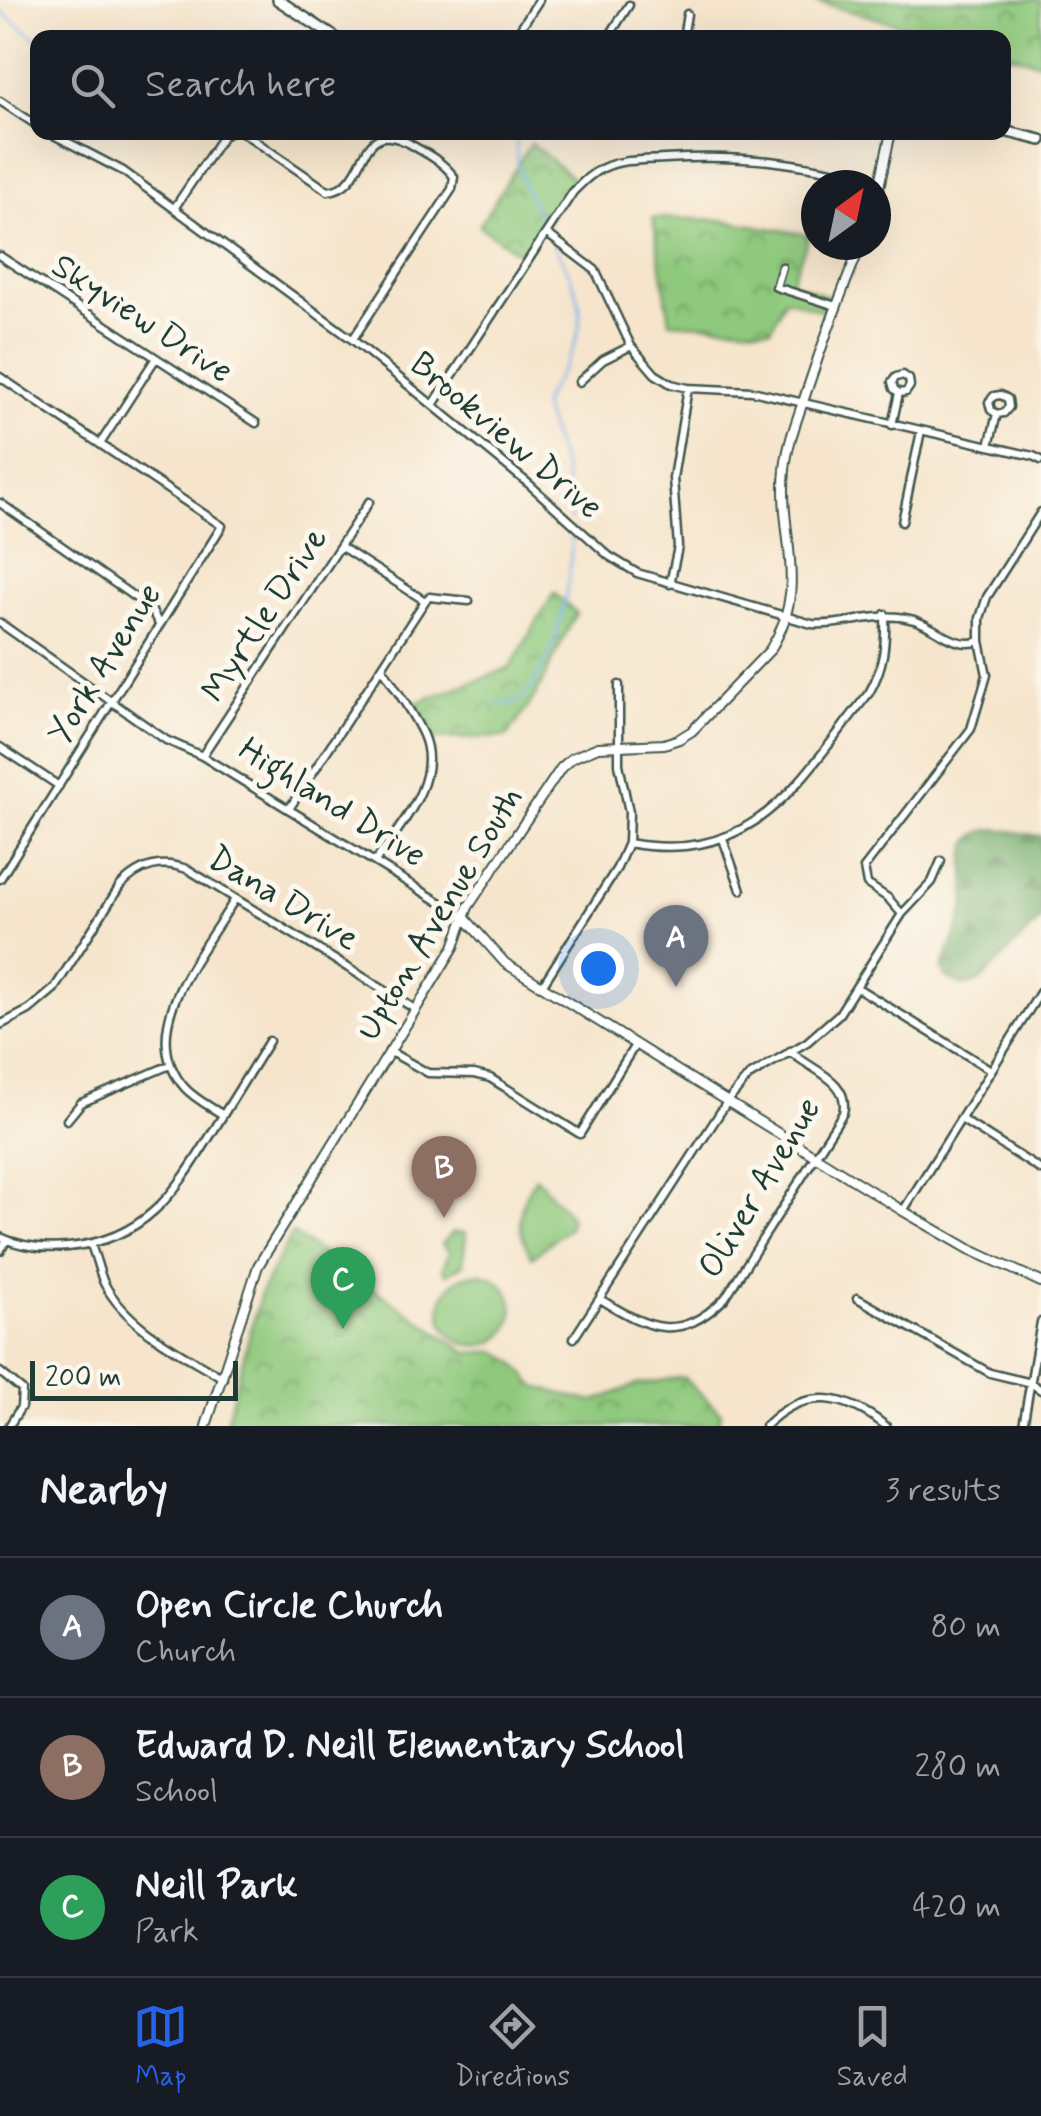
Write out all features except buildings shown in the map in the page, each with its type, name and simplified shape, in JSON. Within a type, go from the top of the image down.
[{"type":"main road","points":[[278,0],[324,30]]},
{"type":"main road","points":[[1011,133],[1041,140]]},
{"type":"street","points":[[520,30],[539,0]]},
{"type":"street","points":[[613,30],[628,5]]},
{"type":"street","points":[[685,30],[687,14]]},
{"type":"street","points":[[0,100],[30,121]]},
{"type":"street","name":"Brookview Drive","points":[[63,140],[123,171],[353,340],[529,484],[609,556],[636,573],[785,618],[830,626],[884,614],[916,620],[950,639],[970,644],[980,640]]},
{"type":"street","points":[[174,207],[220,140]]},
{"type":"street","points":[[253,140],[328,192],[344,186],[377,140]]},
{"type":"street","points":[[353,340],[452,190],[454,177],[446,166],[404,140]]},
{"type":"street","points":[[883,170],[889,140]]},
{"type":"street","points":[[433,405],[546,233],[584,180],[602,168],[623,162],[710,156],[754,157],[830,170]]},
{"type":"street","points":[[546,233],[595,270],[631,346],[654,374],[688,388],[752,392],[1041,460]]},
{"type":"street","name":"Skyview Drive","points":[[0,256],[256,423]]},
{"type":"street","name":"Upton Avenue South","points":[[206,1426],[258,1266],[454,947],[464,918],[561,768],[586,750],[664,744],[692,731],[770,650],[785,618],[794,574],[784,471],[802,405],[855,260]]},
{"type":"street","points":[[782,267],[776,286],[836,306]]},
{"type":"street","points":[[578,382],[602,360],[631,346]]},
{"type":"street","points":[[0,377],[100,444],[156,358]]},
{"type":"street","points":[[670,584],[678,547],[673,478],[688,388]]},
{"type":"street","points":[[892,425],[900,393]]},
{"type":"street","points":[[989,446],[997,414]]},
{"type":"street","points":[[902,522],[921,432]]},
{"type":"street","name":"York Avenue","points":[[1,876],[222,526],[100,444]]},
{"type":"street","name":"Myrtle Drive","points":[[202,756],[370,502]]},
{"type":"street","points":[[0,503],[150,608],[159,624]]},
{"type":"street","points":[[902,914],[888,898],[867,884],[864,868],[971,729],[987,675],[980,618],[987,597],[1041,512]]},
{"type":"street","points":[[340,546],[425,601]]},
{"type":"street","points":[[288,809],[425,601],[429,597],[470,601]]},
{"type":"street","points":[[628,843],[674,848],[723,839],[755,823],[780,803],[869,694],[884,659],[884,614]]},
{"type":"street","name":"Highland Drive","points":[[0,623],[166,740],[202,756],[464,918],[505,963],[903,1212],[968,1250],[1041,1282]]},
{"type":"street","points":[[375,862],[421,792],[428,765],[422,735],[382,667]]},
{"type":"street","points":[[542,986],[618,868],[628,843],[629,812],[618,746],[620,685]]},
{"type":"street","points":[[0,747],[59,786]]},
{"type":"street","points":[[723,839],[740,890]]},
{"type":"street","points":[[574,1338],[726,1102],[749,1076],[824,1030],[902,914],[932,882],[941,862]]},
{"type":"street","name":"Dana Drive","points":[[0,1024],[29,1010],[54,989],[120,886],[132,873],[153,864],[176,865],[415,1009]]},
{"type":"street","points":[[223,1115],[188,1092],[170,1065],[164,1036],[170,1007],[235,899]]},
{"type":"street","points":[[856,987],[991,1070]]},
{"type":"street","points":[[903,1212],[1041,991]]},
{"type":"street","points":[[0,1251],[3,1239],[50,1249],[92,1245],[130,1230],[161,1207],[182,1183],[269,1041]]},
{"type":"street","points":[[389,1051],[428,1072],[490,1078],[580,1134],[635,1045]]},
{"type":"street","name":"Oliver Avenue","points":[[600,1299],[636,1322],[656,1328],[681,1328],[706,1318],[725,1298],[843,1114],[844,1094],[835,1083],[790,1051]]},
{"type":"street","points":[[67,1120],[81,1104],[170,1065]]},
{"type":"street","points":[[961,1119],[1041,1170]]},
{"type":"street","points":[[92,1245],[104,1283],[126,1314],[146,1331],[224,1378]]},
{"type":"street","points":[[857,1298],[990,1373],[1031,1383],[1041,1390]]},
{"type":"street","points":[[1023,1426],[1041,1322]]},
{"type":"street","points":[[0,1372],[22,1390],[20,1407],[8,1426]]},
{"type":"street","points":[[765,1426],[794,1404],[831,1399],[869,1413],[886,1426]]},
{"type":"green space","points":[[809,0],[1041,0],[1041,63],[1011,55],[1011,30],[921,30]]},
{"type":"green space","points":[[531,143],[575,180],[523,256],[479,226]]},
{"type":"green space","points":[[653,218],[721,220],[801,233],[801,257],[791,282],[833,298],[827,313],[785,298],[771,329],[670,322]]},
{"type":"green space","points":[[554,593],[576,613],[536,695],[507,737],[434,739],[416,703],[510,668]]},
{"type":"green space","points":[[997,829],[1041,836],[1041,919],[979,982],[962,986],[946,977],[942,968],[964,909],[967,846],[982,832]]},
{"type":"green space","points":[[536,1177],[571,1217],[568,1228],[532,1257],[522,1236],[520,1217]]},
{"type":"green space","points":[[453,1232],[466,1233],[463,1264],[446,1275],[443,1269],[449,1251],[442,1244]]},
{"type":"green space","points":[[292,1233],[468,1353],[496,1351],[514,1362],[536,1387],[593,1402],[636,1385],[683,1377],[721,1413],[718,1426],[225,1426],[261,1292]]},
{"type":"green space","points":[[477,1274],[502,1285],[513,1310],[502,1335],[477,1346],[452,1335],[441,1310],[452,1285]]},
{"type":"waterway","points":[[0,11],[30,34]]},
{"type":"waterway","points":[[516,140],[519,170],[545,227]]},
{"type":"waterway","points":[[553,243],[574,285],[580,311],[580,325],[570,356],[542,405],[564,470],[571,520]]},
{"type":"waterway","points":[[498,705],[521,700],[545,663],[566,596],[572,528]]},
{"type":"place","name":"Open Circle Church","points":[[676,987]]},
{"type":"place","name":"Edward D. Neill Elementary School","points":[[444,1218]]},
{"type":"place","name":"Neill Park","points":[[343,1329]]}]
